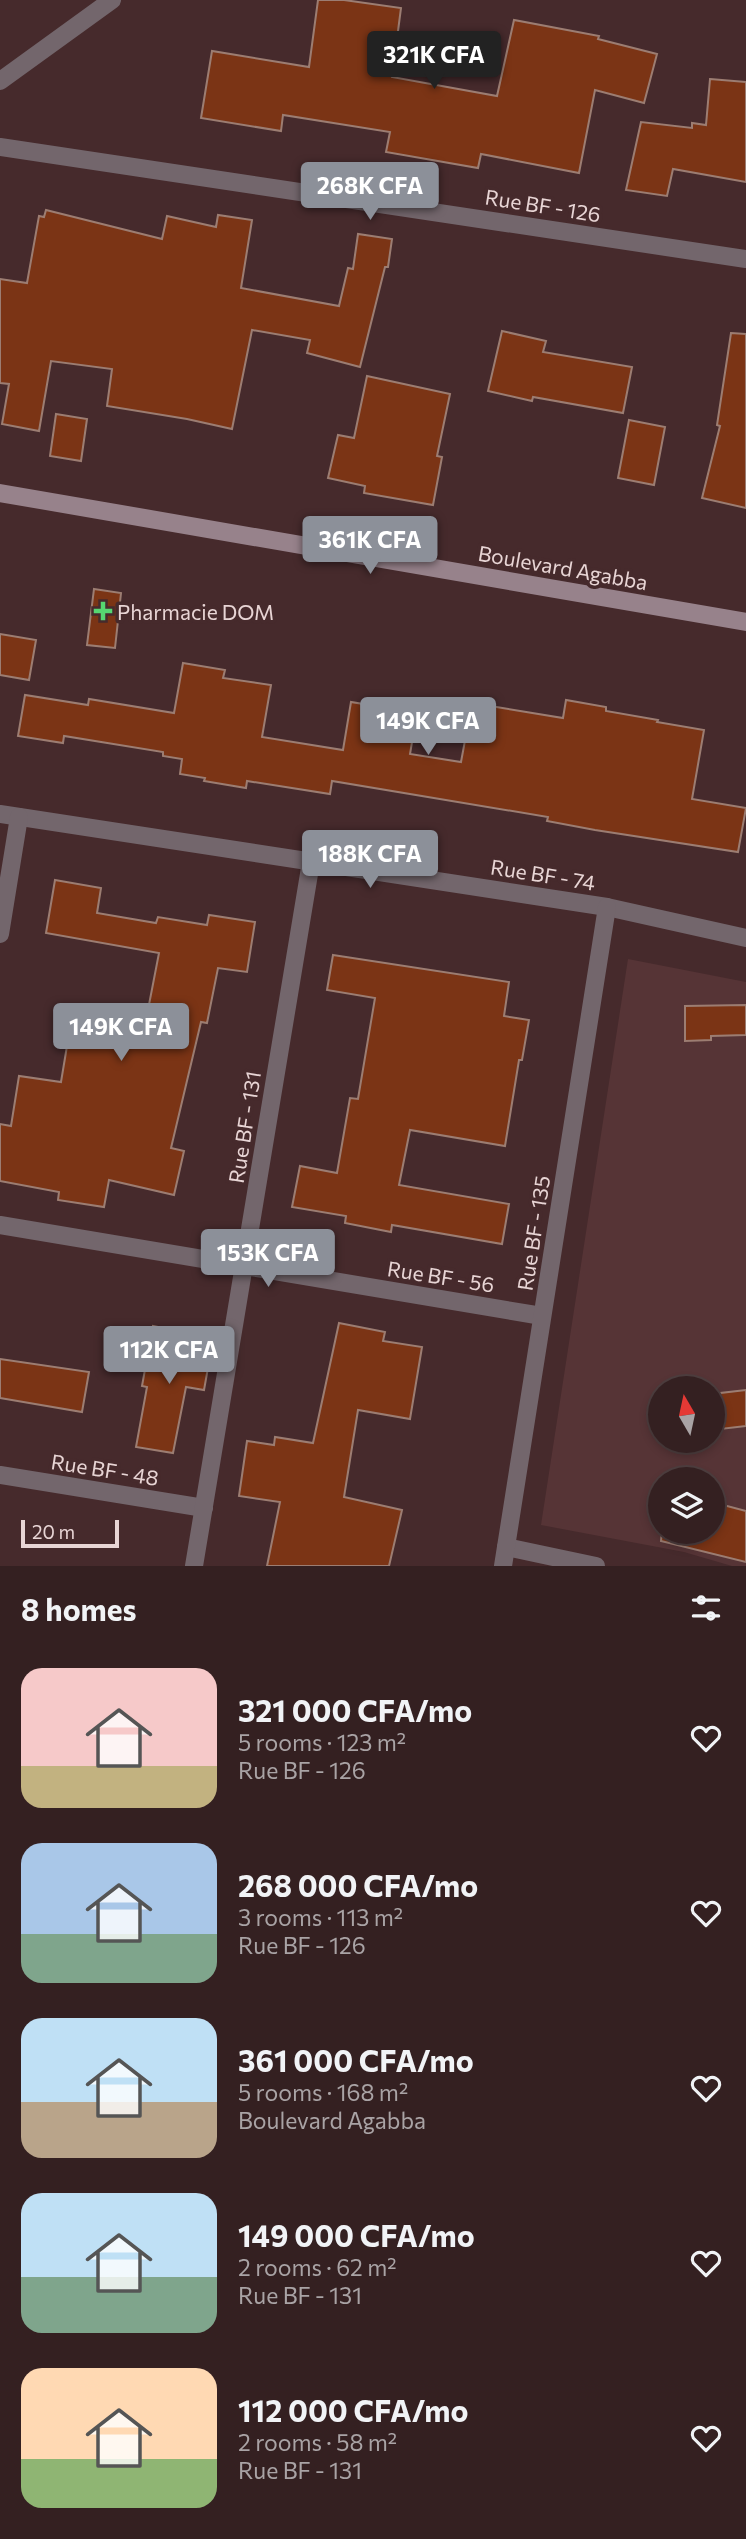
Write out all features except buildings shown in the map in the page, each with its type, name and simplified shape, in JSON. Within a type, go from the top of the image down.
[{"type":"main road","name":"Boulevard Agabba","points":[[0,493],[746,622]]},
{"type":"street","points":[[0,81],[112,0]]},
{"type":"street","name":"Rue BF - 126","points":[[0,147],[746,259]]},
{"type":"street","name":"Rue BF - 74","points":[[0,814],[607,907],[746,938]]},
{"type":"street","points":[[0,934],[19,817]]},
{"type":"street","name":"Rue BF - 131","points":[[194,1566],[311,862]]},
{"type":"street","name":"Rue BF - 135","points":[[503,1566],[607,907]]},
{"type":"street","name":"Rue BF - 56","points":[[0,1225],[542,1316]]},
{"type":"street","name":"Rue BF - 48","points":[[0,1475],[204,1508]]},
{"type":"street","points":[[506,1547],[596,1566]]},
{"type":"shaded area","points":[[628,959],[746,982],[746,1566],[732,1566],[684,1552],[541,1525]]},
{"type":"place","name":"Pharmacie DOM","points":[[103,611]]}]
